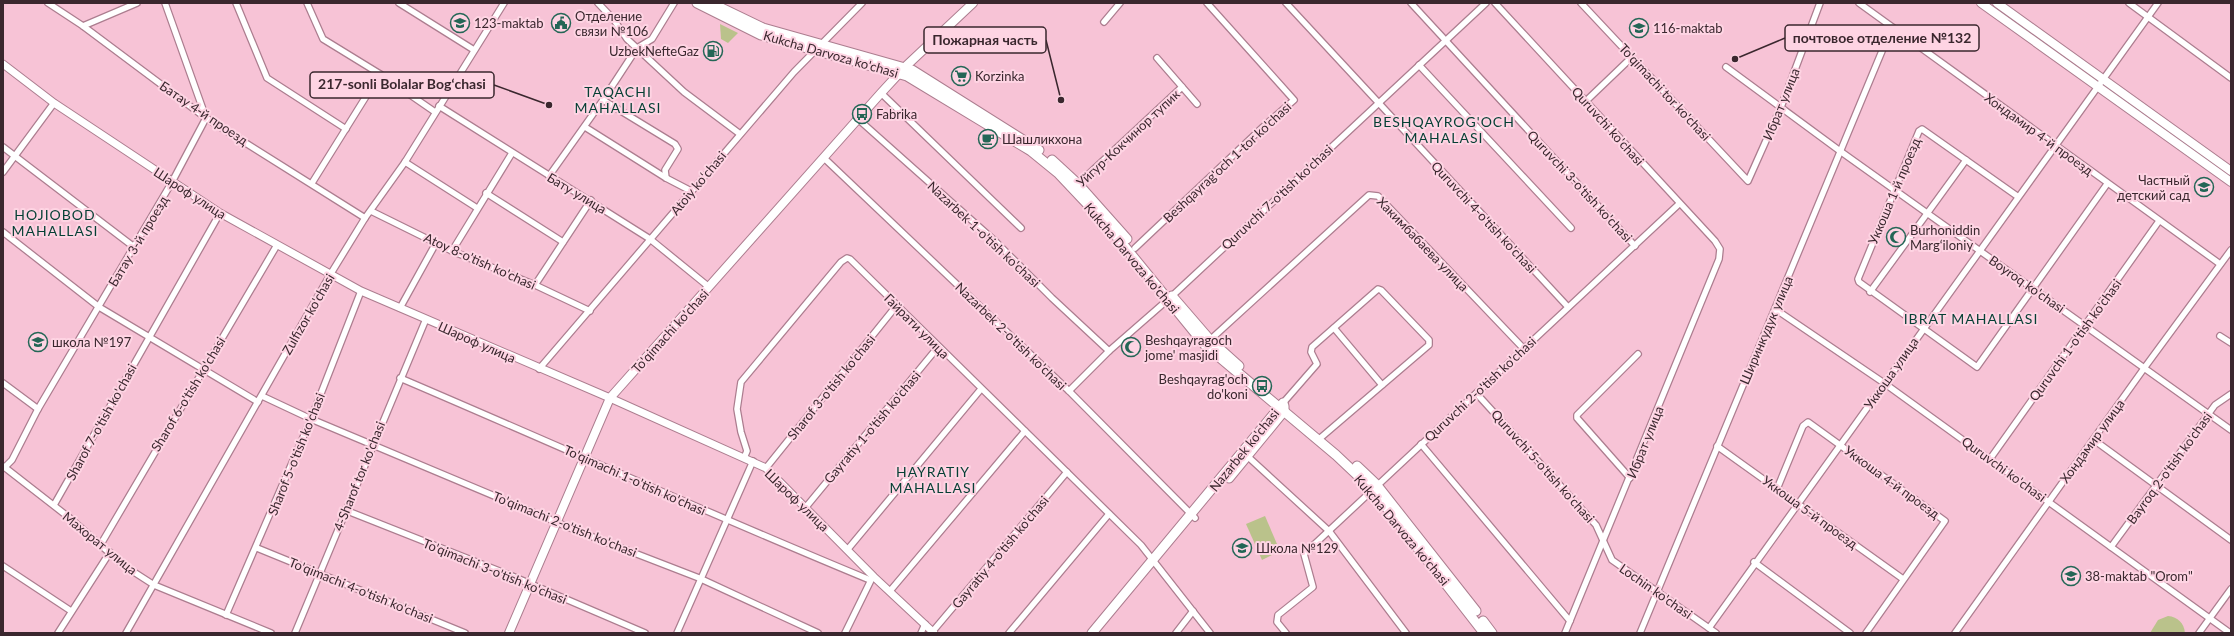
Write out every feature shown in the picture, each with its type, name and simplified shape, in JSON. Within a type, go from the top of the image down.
[{"type":"main road","name":"Kukcha Darvoza ko'chasi","points":[[697,3],[761,35],[818,46]]},
{"type":"main road","name":"Kukcha Darvoza ko'chasi","points":[[711,3],[763,28],[818,46],[901,68],[919,82],[1031,151],[1076,186],[1135,248],[1205,345],[1320,438],[1374,487],[1492,633]]},
{"type":"main road","name":"To'qimachi ko'chasi","points":[[509,633],[610,398],[824,158],[901,68],[964,7],[973,3]]},
{"type":"main road","points":[[1981,3],[2231,182]]},
{"type":"main road","points":[[1997,3],[2231,171]]},
{"type":"main road","name":"Kukcha Darvoza ko'chasi","points":[[1076,186],[1170,298],[1210,340],[1282,407]]},
{"type":"main road","name":"Nazarbek ko'chasi","points":[[1099,633],[1282,407]]},
{"type":"main road","name":"Kukcha Darvoza ko'chasi","points":[[1374,487],[1484,633]]},
{"type":"main road","name":"Nazarbek ko'chasi","points":[[1092,633],[1155,562]]},
{"type":"street","name":"Батау 4-й проезд","points":[[48,3],[83,26],[206,118],[312,183],[365,218]]},
{"type":"street","points":[[83,26],[137,3]]},
{"type":"street","points":[[165,3],[206,118]]},
{"type":"street","points":[[236,3],[267,78],[346,129]]},
{"type":"street","points":[[307,3],[323,39],[380,74],[435,112]]},
{"type":"street","points":[[399,3],[474,50]]},
{"type":"street","name":"Zulfizor ko'chasi","points":[[126,633],[330,274],[365,218],[405,162],[504,3]]},
{"type":"street","points":[[598,3],[614,20],[627,39],[684,92],[740,134]]},
{"type":"street","points":[[549,176],[585,127],[637,48],[652,39],[674,3]]},
{"type":"street","name":"Atoiy koʻchasi","points":[[539,369],[740,134],[818,46],[862,3]]},
{"type":"street","points":[[1104,22],[1120,3]]},
{"type":"street","name":"Beshqayrag'och 1-tor ko'chasi","points":[[1135,248],[1263,127],[1294,100],[1207,3]]},
{"type":"street","name":"Quruvchi 4-o'tish ko'chasi","points":[[1286,3],[1568,308]]},
{"type":"street","name":"Quruvchi 3-o'tish ko'chasi","points":[[1411,3],[1635,246]]},
{"type":"street","name":"Quruvchi 7-o'tish ko'chasi","points":[[1069,391],[1109,351],[1170,298],[1378,102],[1486,3]]},
{"type":"street","name":"Quruvchi ko'chasi","points":[[1495,3],[1679,204],[1715,241],[1720,249]]},
{"type":"street","name":"To'qimachi tor ko'chasi","points":[[1581,3],[1748,181]]},
{"type":"street","name":"Ибрат улица","points":[[1748,181],[1781,107],[1820,3]]},
{"type":"street","name":"Хондамир 4-й проезд","points":[[1859,3],[2107,184],[2220,264]]},
{"type":"street","points":[[2129,3],[2231,78]]},
{"type":"street","name":"Уккоша улица","points":[[1708,628],[1754,562],[1841,444],[1980,250],[2017,196],[2158,3]]},
{"type":"street","name":"Ширинкудук улица","points":[[1640,633],[1892,27]]},
{"type":"street","points":[[1586,101],[1632,57]]},
{"type":"street","points":[[1157,58],[1197,104]]},
{"type":"street","name":"Шароф улица","points":[[3,64],[54,103],[220,213],[361,291],[539,369],[610,398],[766,468],[848,549],[872,578],[890,591],[934,632]]},
{"type":"street","points":[[1419,65],[1571,228]]},
{"type":"street","name":"Boyroq ko'chasi","points":[[1726,67],[2231,430]]},
{"type":"street","points":[[312,183],[380,74]]},
{"type":"street","name":"Уйгур-Кокчинор тупик","points":[[1076,186],[1182,88]]},
{"type":"street","points":[[881,93],[1021,228]]},
{"type":"street","points":[[603,100],[675,144],[678,149],[665,170],[666,178]]},
{"type":"street","points":[[3,172],[54,103]]},
{"type":"street","name":"Бату улица","points":[[439,106],[549,176],[591,200],[650,239],[709,287]]},
{"type":"street","name":"Батау 3-й проезд","points":[[4,466],[12,460],[38,409],[172,182],[206,118]]},
{"type":"street","name":"Nazarbek 1-o'tish ko'chasi","points":[[858,119],[995,241],[1109,351]]},
{"type":"street","points":[[585,127],[666,178],[691,191]]},
{"type":"street","name":"Уккоша 1-й проезд","points":[[1870,292],[1858,279],[1894,189],[1919,131],[1922,129],[2017,196]]},
{"type":"street","points":[[3,148],[134,247]]},
{"type":"street","points":[[452,251],[512,152]]},
{"type":"street","name":"Nazarbek 2-o'tish ko'chasi","points":[[824,158],[1069,391],[1193,516]]},
{"type":"street","points":[[1966,160],[1870,292],[1977,367],[2107,184]]},
{"type":"street","points":[[405,162],[477,208]]},
{"type":"street","points":[[486,193],[563,242]]},
{"type":"street","name":"Хакимбабаева улица","points":[[1210,340],[1369,195],[1374,194],[1378,196],[1524,349]]},
{"type":"street","points":[[535,285],[591,200]]},
{"type":"street","name":"Quruvchi 2-o'tish ko'chasi","points":[[1286,633],[1277,622],[1278,615],[1311,590],[1312,582],[1304,554],[1374,487],[1477,394],[1679,204]]},
{"type":"street","name":"Atoy 8-o'tish ko'chasi","points":[[371,211],[452,251],[535,285],[590,311]]},
{"type":"street","name":"Sharof 7-o'tish ko'chasi","points":[[54,505],[220,213]]},
{"type":"street","name":"Quruvchi 1-o'tish ko'chasi","points":[[1990,459],[2159,221]]},
{"type":"street","points":[[3,232],[99,307],[258,402]]},
{"type":"street","points":[[400,308],[436,243]]},
{"type":"street","name":"Sharof 6-o'tish ko'chasi","points":[[100,544],[277,245]]},
{"type":"street","name":"Ибрат улица","points":[[1565,633],[1719,259],[1720,249]]},
{"type":"street","name":"Хондамир улица","points":[[1955,633],[2094,440],[2144,367],[2231,250]]},
{"type":"street","name":"Гайрати улица","points":[[744,458],[747,451],[740,432],[737,409],[741,382],[841,262],[847,258],[850,259],[1109,514],[1155,562],[1210,633]]},
{"type":"street","points":[[1282,407],[1317,364],[1311,350],[1379,289],[1429,340],[1429,345],[1320,438]]},
{"type":"street","name":"Sharof 5-o'tish ko'chasi","points":[[226,615],[257,548],[311,419],[361,291]]},
{"type":"street","name":"Sharof 3-o'tish ko'chasi","points":[[766,468],[897,305]]},
{"type":"street","name":"Quruvchi ko'chasi","points":[[1775,309],[1884,383],[2230,633]]},
{"type":"street","name":"4-Sharof tor ko'chasi","points":[[295,633],[372,444],[426,319]]},
{"type":"street","points":[[1334,328],[1382,385]]},
{"type":"street","points":[[2220,336],[2231,343]]},
{"type":"street","name":"Gayratiy 1-o'tish ko'chasi","points":[[806,507],[938,347]]},
{"type":"street","points":[[1630,478],[1577,418],[1577,415],[1638,354]]},
{"type":"street","name":"To'qimachi 1-o'tish ko'chasi","points":[[400,378],[585,457],[727,521],[872,578]]},
{"type":"street","points":[[3,383],[38,409]]},
{"type":"street","points":[[848,549],[981,389]]},
{"type":"street","name":"Quruvchi 5-o'tish ko'chasi","points":[[1477,394],[1596,525],[1603,542]]},
{"type":"street","name":"Bayroq 2-o'tish ko'chasi","points":[[2111,547],[2215,405],[2231,394]]},
{"type":"street","name":"To'qimachi 2-o'tish ko'chasi","points":[[262,396],[311,419],[557,522],[699,578],[818,633]]},
{"type":"street","name":"Уккоша 4-й проезд","points":[[1777,489],[1805,423],[1812,424],[1945,521],[1866,633]]},
{"type":"street","points":[[890,591],[1025,431]]},
{"type":"street","points":[[2094,440],[2231,540]]},
{"type":"street","points":[[1421,444],[1570,621]]},
{"type":"street","name":"Уккоша 5-й проезд","points":[[1717,446],[1903,579]]},
{"type":"street","points":[[1245,454],[1329,531],[1406,633]]},
{"type":"street","points":[[677,633],[699,578],[727,521],[752,461]]},
{"type":"street","name":"Махорат улица","points":[[4,466],[54,505],[110,552],[123,565],[154,585],[271,633]]},
{"type":"street","name":"Gayratiy 4-o'tish ko'chasi","points":[[934,632],[1067,472]]},
{"type":"street","name":"To'qimachi 3-o'tish ko'chasi","points":[[345,510],[530,584],[645,633]]},
{"type":"street","points":[[1009,633],[1109,514]]},
{"type":"street","name":"Lochin ko'chasi","points":[[1603,542],[1612,560],[1716,633]]},
{"type":"street","name":"To'qimachi 4-o'tish ko'chasi","points":[[257,548],[319,572],[464,633]]},
{"type":"street","points":[[58,633],[110,552]]},
{"type":"street","points":[[1754,562],[1850,633]]},
{"type":"street","points":[[3,566],[71,611]]},
{"type":"street","points":[[845,633],[872,578]]},
{"type":"street","points":[[2199,633],[2231,589]]},
{"type":"street","points":[[1176,633],[1193,611]]},
{"type":"street","points":[[921,633],[925,624]]},
{"type":"green space","points":[[720,24],[738,33],[728,43],[721,39]]},
{"type":"green space","points":[[1265,516],[1280,551],[1262,560],[1246,524]]},
{"type":"green space","points":[[2168,616],[2180,621],[2185,633],[2150,633],[2158,620]]},
{"type":"place","name":"123-maktab","points":[[460,23]]},
{"type":"place","name":"Отделение связи №106","points":[[561,23]]},
{"type":"place","name":"116-maktab","points":[[1639,28]]},
{"type":"place","name":"UzbekNefteGaz","points":[[713,51]]},
{"type":"place","name":"почтовое отделение №132","points":[[1735,59]]},
{"type":"place","name":"Korzinka","points":[[961,76]]},
{"type":"place","name":"Пожарная часть","points":[[1061,100]]},
{"type":"place","name":"217-sonli Bolalar Bogʻchasi","points":[[549,105]]},
{"type":"place","name":"Fabrika","points":[[862,114]]},
{"type":"place","name":"Шашликхона","points":[[988,139]]},
{"type":"place","name":"Частный детский сад","points":[[2204,187]]},
{"type":"place","name":"Burhoniddin Marg‘iloniy","points":[[1896,237]]},
{"type":"place","name":"школа №197","points":[[38,342]]},
{"type":"place","name":"Beshqayragoch jome' masjidi","points":[[1131,347]]},
{"type":"place","name":"Beshqayrag'och do'koni","points":[[1262,386]]},
{"type":"place","name":"Школа №129","points":[[1242,548]]},
{"type":"place","name":"38-maktab \"Orom\"","points":[[2071,576]]},
{"type":"district","name":"TAQACHI MAHALLASI","points":[[618,100]]},
{"type":"district","name":"BESHQAYROG'OCH MAHALASI","points":[[1444,130]]},
{"type":"district","name":"HOJIOBOD MAHALLASI","points":[[55,222]]},
{"type":"district","name":"IBRAT MAHALLASI","points":[[1971,318]]},
{"type":"district","name":"HAYRATIY MAHALLASI","points":[[933,480]]}]
